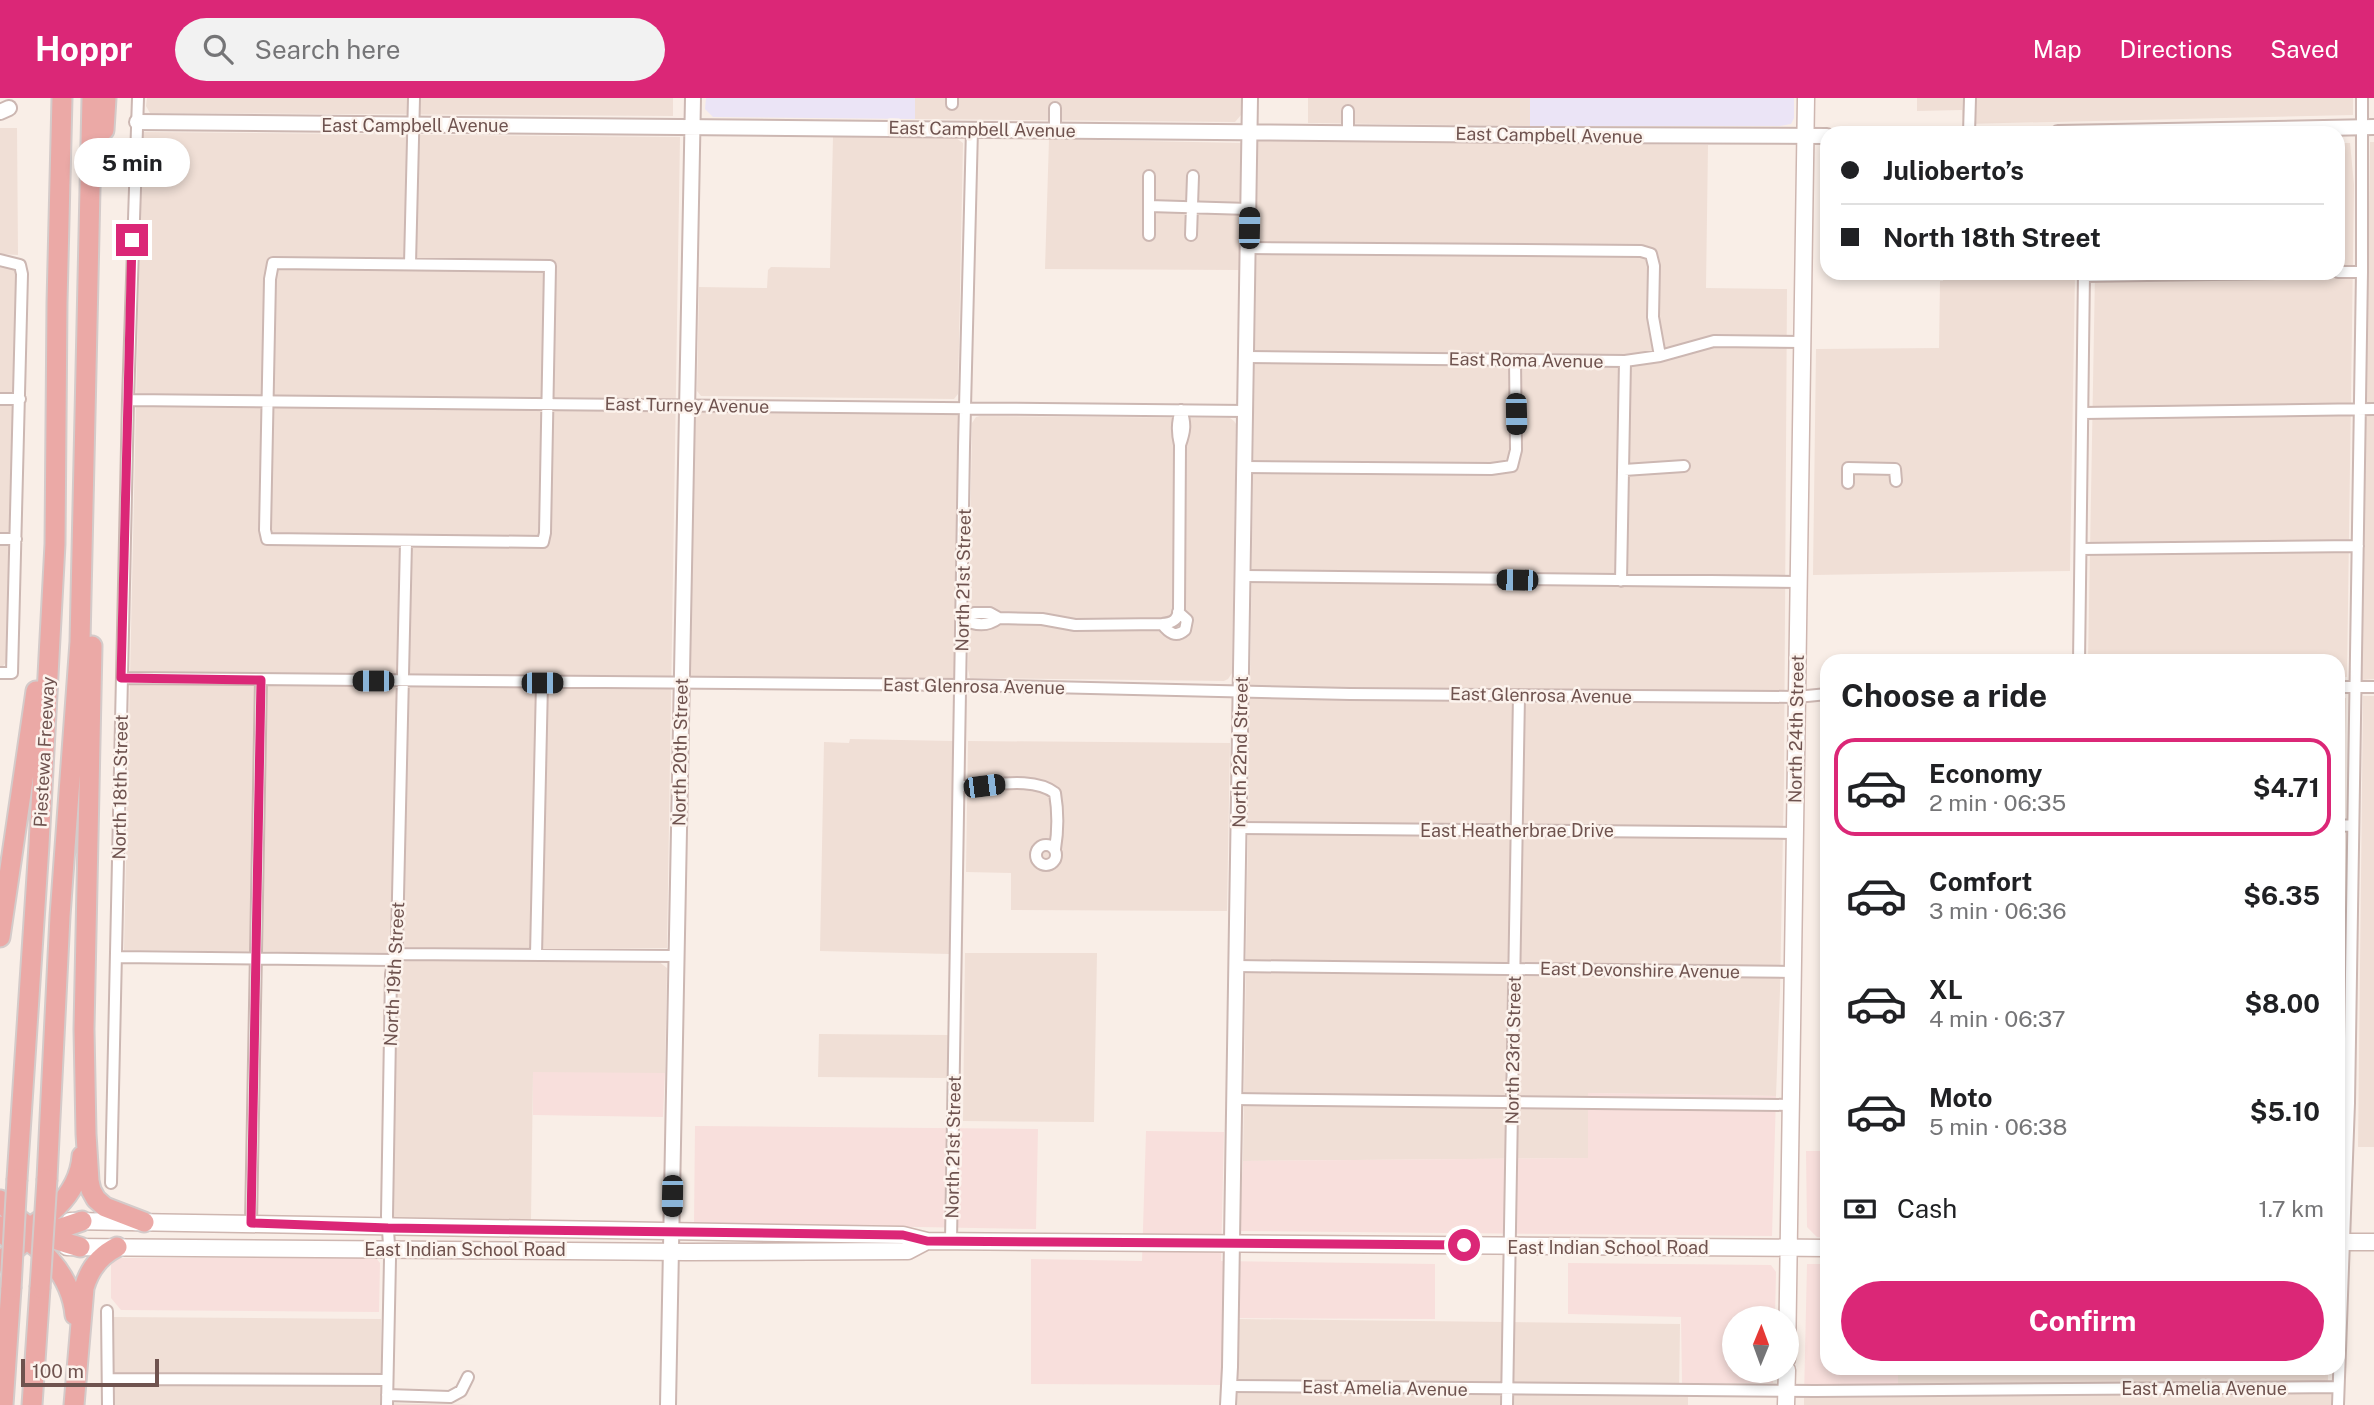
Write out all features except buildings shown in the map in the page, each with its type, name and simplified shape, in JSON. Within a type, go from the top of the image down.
[{"type":"highway","points":[[51,98],[50,215],[57,303]]},
{"type":"highway","name":"Piestewa Freeway","points":[[3,1405],[49,670],[56,508],[55,428],[62,98]]},
{"type":"highway","name":"Piestewa Freeway","points":[[32,1405],[47,1179],[59,929],[80,642],[92,98]]},
{"type":"highway","points":[[88,306],[100,217],[106,98]]},
{"type":"highway","points":[[0,937],[37,680],[45,508],[55,428]]},
{"type":"highway","points":[[86,432],[92,506],[92,681],[85,1029],[89,1181],[96,1199],[105,1207],[144,1222]]},
{"type":"highway","points":[[0,1262],[19,1233],[59,1205],[70,1192],[79,1172],[86,1134]]},
{"type":"highway","points":[[0,1200],[19,1233],[55,1264],[65,1279],[74,1305],[78,1340]]},
{"type":"highway","points":[[19,1233],[82,1221]]},
{"type":"highway","points":[[19,1233],[80,1247]]},
{"type":"highway","points":[[74,1405],[78,1340],[86,1280],[103,1256],[117,1247]]},
{"type":"main road","name":"North 24th Street","points":[[1787,1306],[1806,98]]},
{"type":"main road","name":"East Indian School Road","points":[[82,1221],[903,1235],[927,1241],[1820,1248]]},
{"type":"main road","name":"East Indian School Road","points":[[80,1247],[671,1252],[908,1251],[927,1241]]},
{"type":"main road","points":[[2345,1242],[2374,1242]]},
{"type":"street","name":"North 18th Street","points":[[111,1183],[121,678],[138,98]]},
{"type":"street","points":[[410,264],[414,98]]},
{"type":"street","name":"North 20th Street","points":[[668,1405],[693,98]]},
{"type":"street","name":"North 22nd Street","points":[[1228,1405],[1250,98]]},
{"type":"street","points":[[1969,126],[1970,98]]},
{"type":"street","points":[[2345,1084],[2351,967],[2359,409],[2367,127],[2362,98]]},
{"type":"street","points":[[1055,108],[1055,130]]},
{"type":"street","points":[[1348,111],[1348,132]]},
{"type":"street","name":"East Campbell Avenue","points":[[137,122],[1820,136]]},
{"type":"street","points":[[2345,127],[2367,127]]},
{"type":"street","name":"North 21st Street","points":[[951,1241],[972,129]]},
{"type":"street","points":[[1149,176],[1149,235]]},
{"type":"street","points":[[1191,235],[1193,176]]},
{"type":"street","points":[[1149,206],[1249,209]]},
{"type":"street","points":[[1249,248],[1641,251],[1651,254],[1654,266],[1653,317],[1660,356]]},
{"type":"street","points":[[0,260],[20,265],[22,274],[12,673],[0,673]]},
{"type":"street","points":[[273,263],[410,264],[550,266],[543,542],[267,539],[265,530],[270,279],[273,263]]},
{"type":"street","points":[[2345,272],[2362,272]]},
{"type":"street","points":[[2079,654],[2084,280]]},
{"type":"street","name":"East Roma Avenue","points":[[1247,357],[1625,361],[1660,356],[1714,341],[1802,342]]},
{"type":"street","points":[[1245,467],[1491,469],[1512,466],[1516,450],[1515,360]]},
{"type":"street","points":[[1621,581],[1625,361]]},
{"type":"street","points":[[0,399],[20,399]]},
{"type":"street","name":"East Turney Avenue","points":[[128,400],[1245,411]]},
{"type":"street","points":[[2083,413],[2374,409]]},
{"type":"street","points":[[962,618],[974,613],[990,613],[999,618],[1042,619],[1075,625],[1162,624],[1174,621],[1178,612],[1181,444],[1186,422],[1181,410]]},
{"type":"street","points":[[1624,470],[1684,466]]},
{"type":"street","points":[[1848,483],[1848,468],[1895,469],[1896,481]]},
{"type":"street","points":[[0,539],[16,539]]},
{"type":"street","name":"North 19th Street","points":[[387,1400],[391,974],[395,957],[406,542]]},
{"type":"street","points":[[2081,549],[2358,546]]},
{"type":"street","points":[[1243,576],[1798,582]]},
{"type":"street","name":"East Glenrosa Avenue","points":[[121,678],[961,685],[1295,693],[1797,697],[1820,695]]},
{"type":"street","points":[[251,1223],[261,680]]},
{"type":"street","points":[[536,955],[542,683]]},
{"type":"street","points":[[2345,687],[2374,687]]},
{"type":"street","name":"North 23rd Street","points":[[1507,1405],[1519,695]]},
{"type":"street","points":[[960,786],[1038,784],[1048,787],[1055,793],[1056,799],[1055,849]]},
{"type":"street","points":[[2345,826],[2353,825]]},
{"type":"street","name":"East Heatherbrae Drive","points":[[1239,828],[1794,833]]},
{"type":"street","points":[[117,957],[257,959],[676,956]]},
{"type":"street","name":"East Devonshire Avenue","points":[[1236,966],[1792,972]]},
{"type":"street","points":[[2345,967],[2351,967]]},
{"type":"street","points":[[1234,1099],[1790,1105]]},
{"type":"street","points":[[107,1311],[107,1405]]},
{"type":"street","points":[[2338,1375],[2338,1405]]},
{"type":"street","points":[[387,1400],[450,1397],[461,1391],[468,1377]]},
{"type":"street","points":[[108,1379],[387,1380]]},
{"type":"street","name":"East Amelia Avenue","points":[[1230,1386],[1508,1389],[1786,1398],[2338,1387]]},
{"type":"shaded area","points":[[147,98],[673,98],[673,116],[150,113],[146,106]]},
{"type":"shaded area","points":[[706,98],[915,98],[915,119],[713,117],[705,109]]},
{"type":"shaded area","points":[[915,98],[1242,98],[1241,115],[1235,122],[915,119]]},
{"type":"shaded area","points":[[1308,98],[1530,98],[1530,126],[1308,123]]},
{"type":"shaded area","points":[[1530,98],[1794,98],[1794,118],[1791,124],[1780,126],[1530,126]]},
{"type":"shaded area","points":[[1917,98],[2353,98],[2353,115],[1963,124],[1962,110],[1917,111]]},
{"type":"shaded area","points":[[0,128],[17,128],[18,255],[0,254]]},
{"type":"shaded area","points":[[142,132],[680,137],[667,948],[386,953],[124,950]]},
{"type":"shaded area","points":[[833,137],[956,138],[963,143],[958,394],[954,399],[701,396],[697,391],[699,287],[767,288],[768,270],[771,267],[830,268]]},
{"type":"shaded area","points":[[1049,139],[1241,143],[1240,270],[1045,269]]},
{"type":"shaded area","points":[[1258,140],[1708,145],[1706,288],[1787,289],[1784,779],[1776,1096],[1589,1093],[1588,1158],[1243,1161]]},
{"type":"shaded area","points":[[2370,142],[2374,142],[2374,679],[2362,680]]},
{"type":"shaded area","points":[[2345,143],[2350,143],[2354,185],[2347,677],[2345,654],[2088,654],[2095,280],[2345,280]]},
{"type":"shaded area","points":[[0,266],[12,266],[17,273],[9,659],[3,666],[0,666]]},
{"type":"shaded area","points":[[2075,280],[2070,571],[1813,575],[1816,349],[1939,348],[1940,281]]},
{"type":"shaded area","points":[[695,411],[959,415],[954,680],[688,677]]},
{"type":"shaded area","points":[[980,416],[1230,418],[1234,421],[1232,673],[1228,679],[970,678],[972,423]]},
{"type":"shaded area","points":[[2363,696],[2374,696],[2374,1147],[2358,1147]]},
{"type":"shaded area","points":[[850,739],[953,741],[949,954],[820,951],[824,742],[849,743]]},
{"type":"shaded area","points":[[968,741],[1230,743],[1227,911],[1011,910],[1011,873],[966,872]]},
{"type":"shaded area","points":[[965,953],[1097,953],[1094,1122],[963,1121]]},
{"type":"shaded area","points":[[407,960],[658,961],[667,968],[665,1073],[533,1073],[531,1220],[403,1221],[392,1216],[395,977],[401,964]]},
{"type":"shaded area","points":[[819,1034],[948,1035],[948,1078],[818,1077]]},
{"type":"shaded area","points":[[533,1072],[665,1073],[663,1117],[533,1115]]},
{"type":"shaded area","points":[[1588,1093],[1776,1096],[1772,1236],[1239,1231],[1243,1161],[1588,1158]]},
{"type":"shaded area","points":[[695,1126],[1038,1129],[1036,1229],[694,1223]]},
{"type":"shaded area","points":[[1146,1131],[1224,1132],[1221,1261],[1435,1264],[1435,1319],[1223,1318],[1221,1385],[1031,1384],[1031,1259],[1142,1261]]},
{"type":"shaded area","points":[[1806,1151],[1820,1151],[1820,1237],[1807,1227]]},
{"type":"shaded area","points":[[121,1258],[376,1258],[380,1263],[379,1312],[121,1310],[111,1298],[111,1261]]},
{"type":"shaded area","points":[[1568,1263],[1771,1265],[1776,1272],[1775,1306],[1722,1306],[1722,1383],[1682,1383],[1681,1317],[1568,1314]]},
{"type":"shaded area","points":[[1807,1264],[1820,1264],[1820,1375],[1898,1375],[1898,1397],[1804,1398]]},
{"type":"shaded area","points":[[113,1317],[381,1319],[381,1403],[474,1405],[112,1405]]},
{"type":"shaded area","points":[[1238,1319],[1680,1324],[1679,1397],[1688,1397],[1688,1405],[1237,1405]]},
{"type":"shaded area","points":[[1898,1375],[2328,1375],[2328,1393],[2333,1393],[2333,1405],[1804,1405],[1804,1398],[1898,1397]]},
{"type":"route","points":[[132,240],[121,678],[261,680],[251,1223],[388,1228],[903,1235],[927,1241],[1464,1245]]}]
